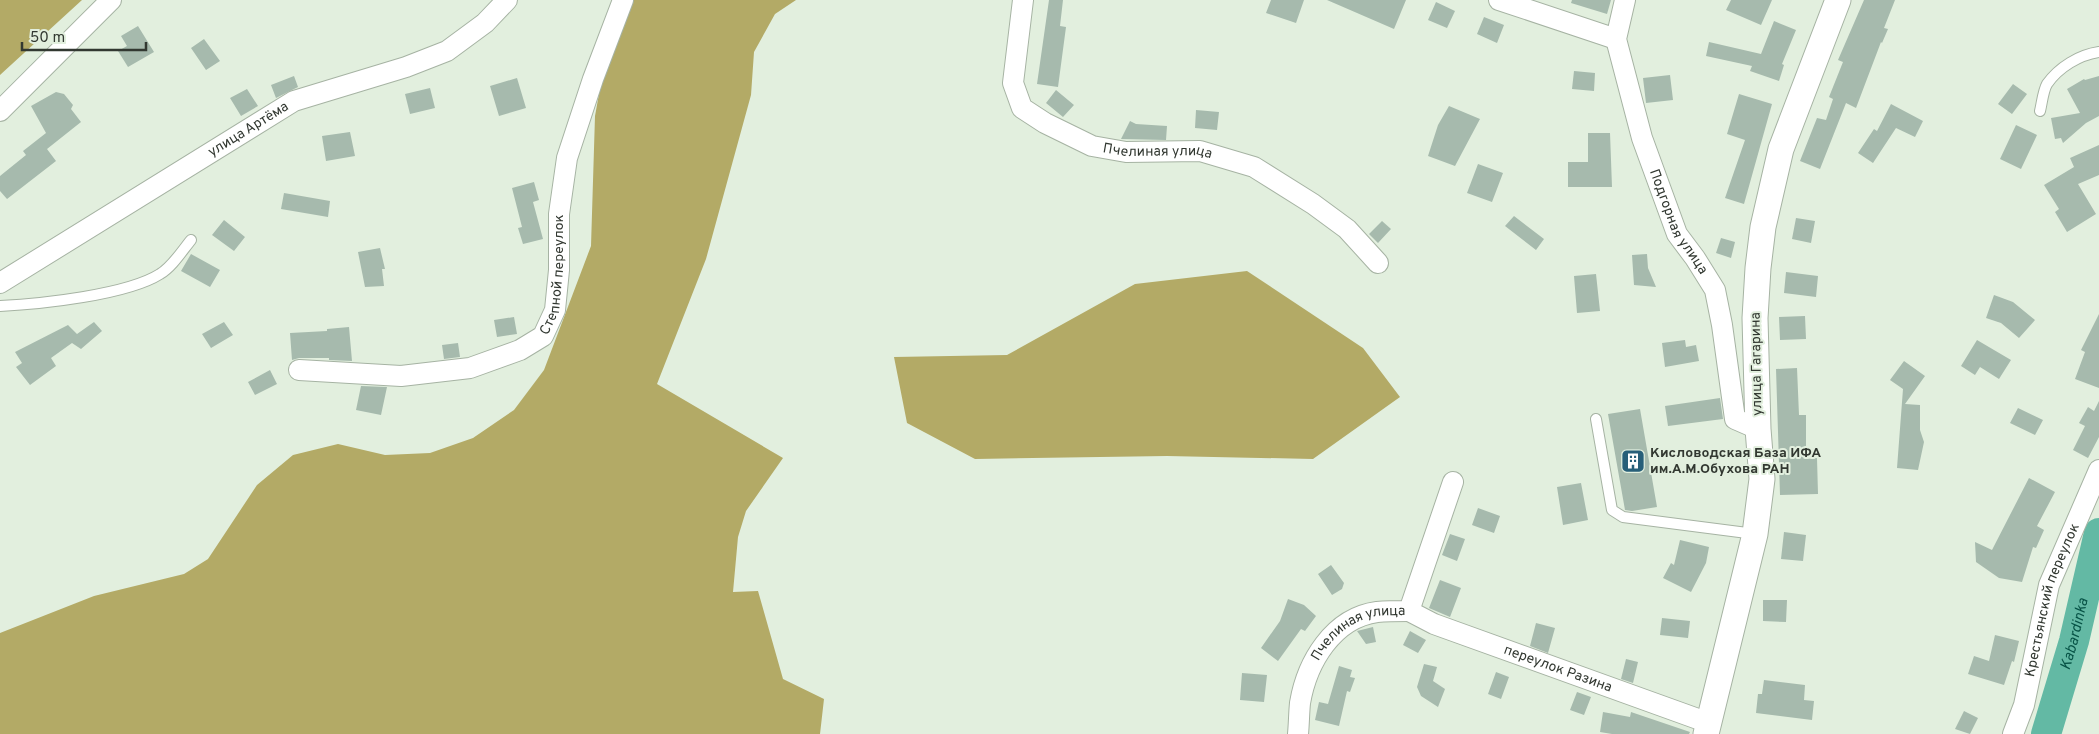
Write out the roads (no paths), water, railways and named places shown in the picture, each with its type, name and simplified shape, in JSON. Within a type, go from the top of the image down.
[{"type":"street","points":[[0,111],[111,0]]},
{"type":"street","name":"улица Артёма","points":[[0,283],[294,102],[406,67],[447,51],[485,23],[507,0]]},
{"type":"street","name":"Степной переулок","points":[[299,370],[401,376],[470,368],[520,350],[543,336],[555,310],[559,270],[559,214],[567,158],[593,79],[623,0]]},
{"type":"street","name":"Пчелиная улица","points":[[1023,0],[1013,83],[1022,108],[1045,123],[1092,146],[1126,152],[1200,151],[1254,167],[1313,204],[1348,230],[1378,263]]},
{"type":"street","points":[[1499,0],[1616,39]]},
{"type":"street","name":"Подгорная улица","points":[[1625,0],[1616,39],[1642,138],[1677,234],[1715,290],[1722,325],[1735,419],[1758,429]]},
{"type":"street","name":"улица Гагарина","points":[[1708,729],[1755,534],[1762,479],[1758,429],[1755,318],[1763,227],[1780,149],[1838,0]]},
{"type":"street","name":"Крестьянский переулок","points":[[2014,734],[2024,705],[2049,585],[2099,470]]},
{"type":"street","name":"Пчелиная улица","points":[[1298,734],[1300,704],[1307,678],[1322,645],[1347,622],[1376,612],[1408,611],[1453,482]]},
{"type":"street","name":"переулок Разина","points":[[1408,611],[1434,624],[1708,729]]},
{"type":"lane","points":[[2040,111],[2047,85],[2062,68],[2086,54],[2099,52]]},
{"type":"lane","points":[[0,306],[65,299],[135,286],[162,274],[191,240]]},
{"type":"lane","points":[[1596,419],[1612,510],[1623,517],[1755,534]]},
{"type":"waterway","name":"Kabardinka","points":[[2046,734],[2074,641],[2099,533]]},
{"type":"place","name":"Кисловодская База ИФА им.А.М.Обухова РАН","points":[[1633,461]]}]
